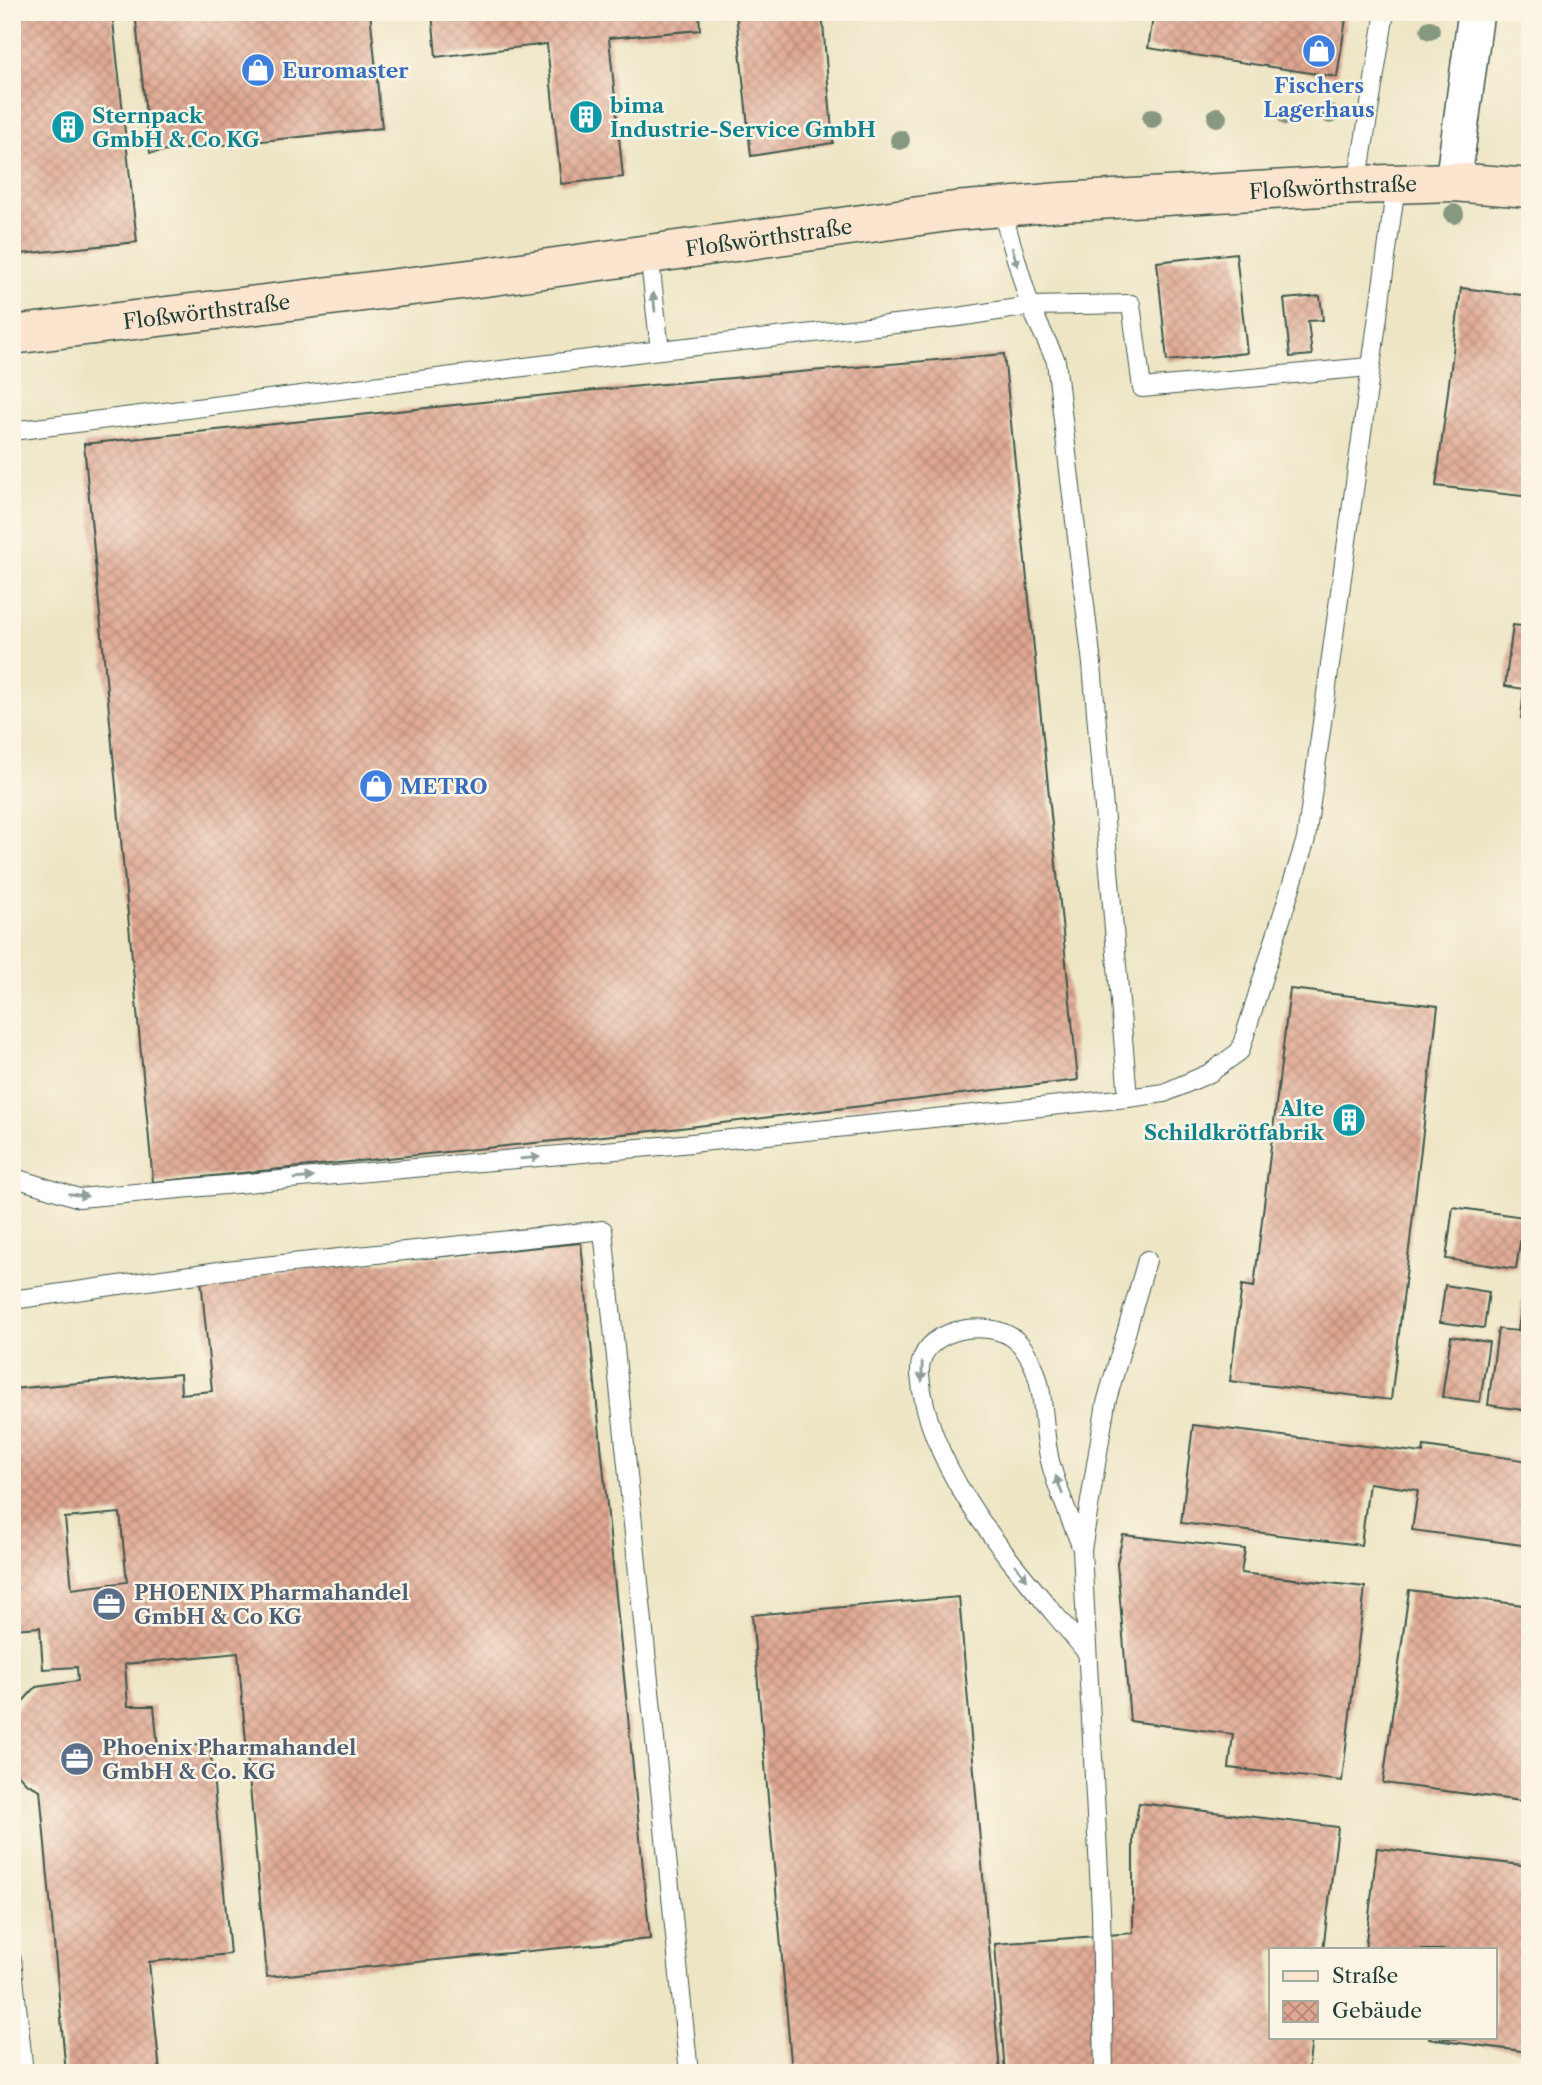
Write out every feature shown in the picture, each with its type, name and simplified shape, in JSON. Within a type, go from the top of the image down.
[{"type":"main road","name":"Floßwörthstraße","points":[[12,335],[472,278],[872,221],[1001,208],[1357,185],[1453,182],[1530,188]]},
{"type":"street","points":[[1453,182],[1476,12]]},
{"type":"lane","points":[[1357,185],[1385,12]]},
{"type":"lane","points":[[12,1177],[79,1198],[671,1145],[1128,1098],[1164,1093],[1210,1073],[1240,1051],[1306,839],[1396,185]]},
{"type":"lane","points":[[1001,208],[1030,306],[1056,361],[1092,664],[1128,1098]]},
{"type":"lane","points":[[649,253],[660,350]]},
{"type":"lane","points":[[12,431],[660,350],[958,317],[1030,306],[1132,304],[1142,388],[1369,367]]},
{"type":"lane","points":[[12,1300],[226,1270],[603,1230],[689,2073]]},
{"type":"lane","points":[[1104,2073],[1101,1910],[1082,1550],[1105,1403],[1147,1260]]},
{"type":"lane","points":[[1082,1550],[1050,1463],[1035,1368],[1016,1340],[982,1328],[945,1333],[925,1350],[920,1374],[944,1459],[989,1531],[1087,1653]]},
{"type":"lane","points":[[12,1958],[24,2073]]},
{"type":"building","name":"Sternpack GmbH & Co KG","points":[[12,12],[112,12],[137,242],[12,255]]},
{"type":"building","name":"Euromaster","points":[[135,12],[370,12],[382,128],[150,153]]},
{"type":"building","name":"bima Industrie-Service GmbH","points":[[432,12],[699,12],[700,30],[609,38],[623,177],[561,184],[547,44],[436,57]]},
{"type":"building","points":[[736,12],[822,12],[833,143],[751,156]]},
{"type":"building","points":[[1154,12],[1347,12],[1337,77],[1148,48]]},
{"type":"building","points":[[1236,253],[1247,353],[1167,361],[1157,262]]},
{"type":"building","points":[[1461,288],[1530,296],[1530,333],[1523,388],[1530,388],[1530,497],[1436,486]]},
{"type":"building","points":[[1320,296],[1323,320],[1308,321],[1312,355],[1290,357],[1284,299]]},
{"type":"building","points":[[1004,354],[1078,1080],[672,1129],[153,1182],[84,444],[595,390]]},
{"type":"building","points":[[1513,625],[1530,627],[1530,719],[1521,718],[1524,689],[1505,686]]},
{"type":"building","name":"Alte Schildkrötfabrik","points":[[1290,989],[1438,1006],[1391,1400],[1230,1381],[1242,1285],[1254,1287]]},
{"type":"building","points":[[1453,1207],[1524,1217],[1516,1269],[1446,1259]]},
{"type":"building","points":[[581,1243],[650,1939],[267,1977],[238,1653],[125,1664],[128,1706],[154,1706],[158,1749],[210,1744],[230,1954],[149,1962],[160,2073],[66,2073],[40,1790],[26,1783],[12,1768],[12,1713],[36,1687],[78,1681],[77,1667],[43,1669],[40,1627],[12,1629],[12,1389],[180,1374],[181,1394],[212,1391],[201,1279]],"holes":[[[120,1513],[127,1582],[72,1589],[65,1518]]]},
{"type":"building","points":[[1445,1285],[1489,1292],[1484,1328],[1440,1322]]},
{"type":"building","points":[[1522,1300],[1530,1301],[1530,1411],[1488,1405],[1498,1329],[1518,1331]]},
{"type":"building","points":[[1451,1336],[1489,1342],[1480,1402],[1442,1397]]},
{"type":"building","points":[[1193,1425],[1423,1453],[1424,1446],[1530,1461],[1530,1546],[1412,1530],[1418,1490],[1369,1483],[1361,1545],[1181,1523]]},
{"type":"building","points":[[1123,1535],[1245,1549],[1241,1573],[1365,1587],[1342,1781],[1229,1768],[1233,1734],[1130,1721],[1117,1563]]},
{"type":"building","points":[[1409,1590],[1530,1606],[1530,1802],[1383,1783]]},
{"type":"building","points":[[959,1597],[1000,2073],[792,2073],[752,1615]]},
{"type":"building","points":[[1139,1803],[1338,1827],[1323,1948],[1269,1948],[1269,2039],[1312,2039],[1308,2073],[1005,2073],[995,1944],[1133,1933],[1133,1837]]},
{"type":"building","points":[[1377,1848],[1530,1866],[1530,2052],[1428,2039],[1496,2039],[1496,1948],[1365,1948]]},
{"type":"place","name":"Fischers Lagerhaus","points":[[1319,51]]},
{"type":"place","name":"Euromaster","points":[[258,70]]},
{"type":"place","name":"bima Industrie-Service GmbH","points":[[586,117]]},
{"type":"place","name":"Sternpack GmbH & Co KG","points":[[68,127]]},
{"type":"place","name":"METRO","points":[[376,786]]},
{"type":"place","name":"Alte Schildkrötfabrik","points":[[1349,1120]]},
{"type":"place","name":"PHOENIX Pharmahandel GmbH & Co KG","points":[[109,1604]]},
{"type":"place","name":"Phoenix Pharmahandel GmbH & Co. KG","points":[[77,1759]]}]
